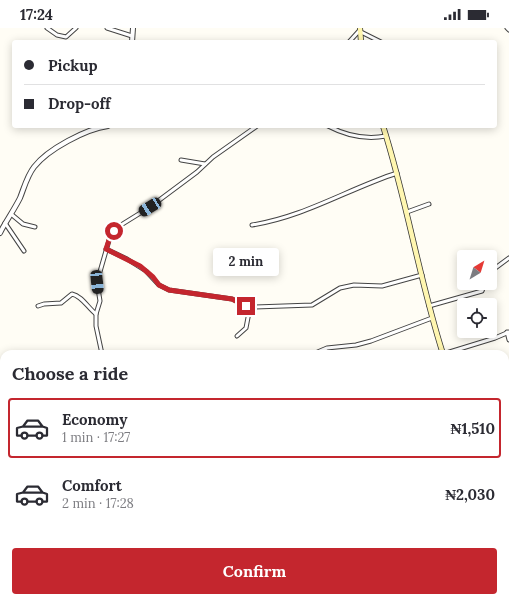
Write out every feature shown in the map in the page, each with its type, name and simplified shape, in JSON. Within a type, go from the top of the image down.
[{"type":"main road","points":[[360,29],[361,40]]},
{"type":"main road","points":[[383,128],[397,173],[432,318],[442,350]]},
{"type":"street","points":[[47,28],[66,37],[76,28]]},
{"type":"street","points":[[107,28],[132,36]]},
{"type":"street","points":[[132,40],[133,28]]},
{"type":"street","points":[[351,40],[360,29],[378,40]]},
{"type":"street","points":[[0,233],[11,214],[32,169],[40,160],[68,141],[99,128]]},
{"type":"street","points":[[101,350],[96,326],[96,314],[100,301],[98,275],[110,237],[121,225],[150,207],[254,128]]},
{"type":"street","points":[[332,128],[349,136],[375,138],[386,136]]},
{"type":"street","points":[[181,160],[205,164]]},
{"type":"street","points":[[252,225],[281,220],[320,205],[371,182],[397,173]]},
{"type":"street","points":[[407,212],[429,204]]},
{"type":"street","points":[[11,214],[23,224],[34,227]]},
{"type":"street","points":[[6,223],[24,252]]},
{"type":"street","points":[[106,249],[140,266],[153,277],[159,285],[169,290],[232,299],[250,307],[271,308],[292,304],[312,305],[340,288],[354,285],[386,286],[422,275]]},
{"type":"street","points":[[497,267],[509,258]]},
{"type":"street","points":[[429,306],[482,290]]},
{"type":"street","points":[[38,306],[44,304],[61,303],[72,294],[80,298],[96,314]]},
{"type":"street","points":[[237,336],[246,328],[250,307]]},
{"type":"street","points":[[322,350],[327,348],[356,345],[371,341],[432,318]]},
{"type":"street","points":[[456,350],[495,338],[508,332],[509,340]]},
{"type":"route","points":[[114,231],[110,237],[106,249],[127,259],[146,271],[159,285],[164,288],[176,292],[232,299],[246,306]]}]
